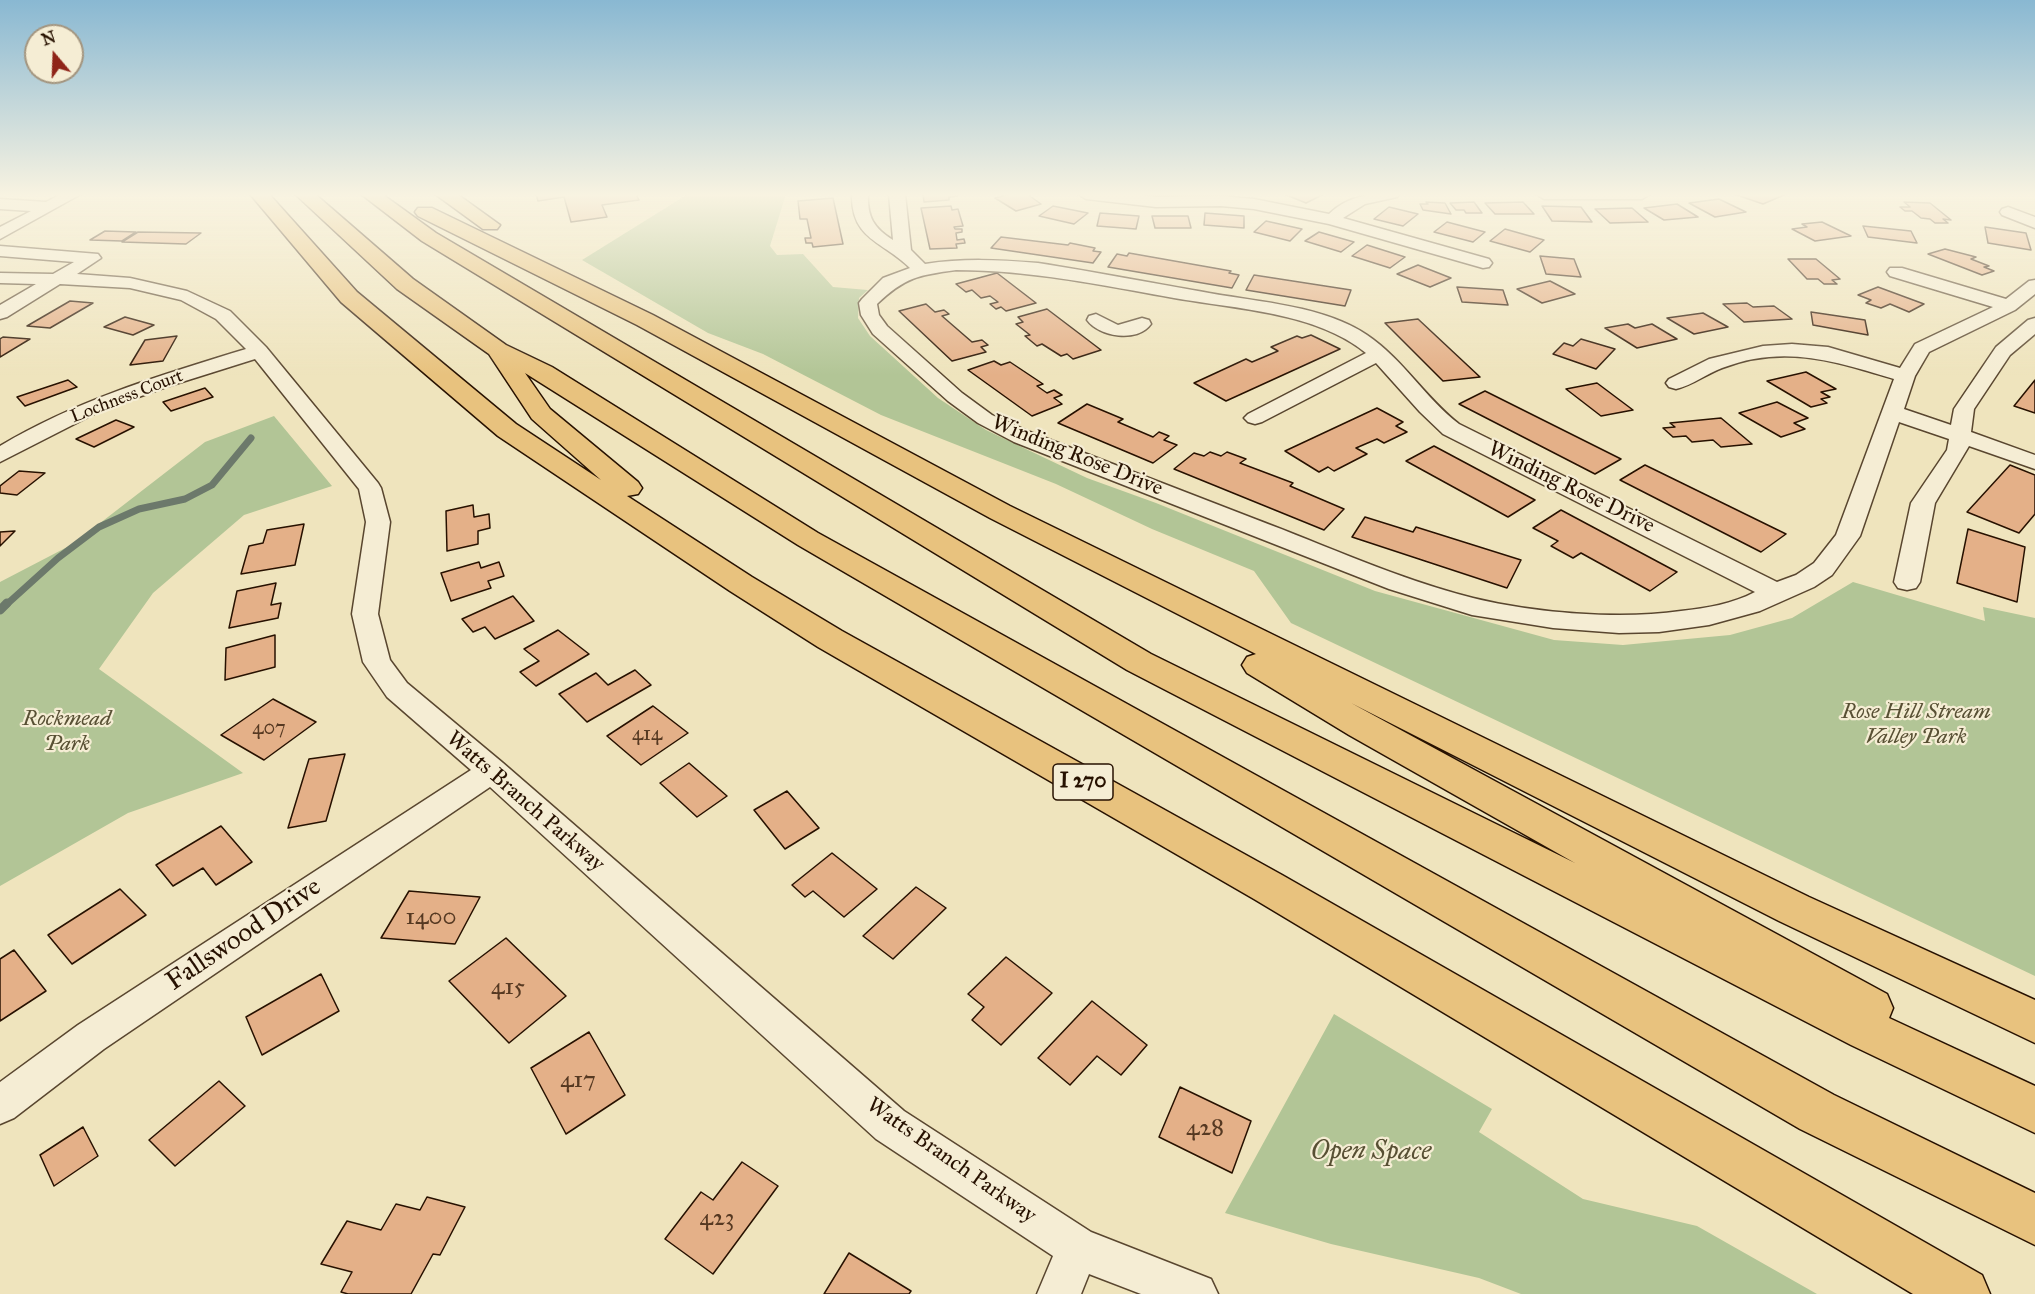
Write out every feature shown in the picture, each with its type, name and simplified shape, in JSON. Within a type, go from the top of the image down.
[{"type":"highway","name":"I 270","points":[[312,254],[350,297],[507,430],[741,584],[830,639],[1268,887],[1963,1294]]},
{"type":"highway","points":[[372,254],[405,284],[498,351],[543,372],[819,544],[1807,1106],[2035,1220]]},
{"type":"highway","points":[[458,254],[1139,663],[1867,1030],[2035,1110]]},
{"type":"highway","points":[[512,254],[645,320],[1000,512],[1784,904],[2035,1022]]},
{"type":"highway","points":[[540,254],[645,320]]},
{"type":"highway","points":[[498,351],[541,414],[741,584]]},
{"type":"highway","points":[[1000,512],[1362,726],[2035,1099]]},
{"type":"street","points":[[0,313],[92,258],[45,254]]},
{"type":"street","points":[[905,254],[921,269]]},
{"type":"street","points":[[1453,254],[1483,263]]},
{"type":"street","name":"Winding Rose Drive","points":[[1776,592],[1451,429],[1432,416],[1378,354],[1361,339],[1331,324],[1296,314],[1201,298],[1044,278],[1005,264],[921,269],[891,281],[876,291],[868,303],[870,315],[880,330],[956,397],[985,419],[1022,437],[1398,583],[1472,606],[1553,619],[1619,624],[1659,623],[1709,616],[1751,605],[1805,581],[1822,569],[1848,536],[1905,376],[1922,348],[2009,306],[2035,285]]},
{"type":"street","points":[[1896,272],[2009,306]]},
{"type":"street","name":"Watts Branch Parkway","points":[[0,278],[130,283],[187,296],[223,315],[259,351],[370,488],[378,522],[365,614],[377,662],[397,690],[492,771],[891,1125],[1078,1248],[1196,1294]]},
{"type":"street","points":[[1179,307],[1201,298]]},
{"type":"street","points":[[1096,320],[1109,329],[1117,331],[1142,324]]},
{"type":"street","points":[[1907,582],[1923,503],[1958,450],[1964,409],[2003,351],[2035,324]]},
{"type":"street","points":[[1676,383],[1716,363],[1763,352],[1792,350],[1827,353],[1905,376]]},
{"type":"street","name":"Lochness Court","points":[[0,455],[46,428],[118,397],[259,351]]},
{"type":"street","points":[[1255,417],[1378,354]]},
{"type":"street","points":[[1892,412],[2035,462]]},
{"type":"street","name":"Fallswood Drive","points":[[0,1105],[91,1037],[492,771]]},
{"type":"street","points":[[1059,1294],[1078,1248]]},
{"type":"green space","name":"Rose Hill Stream Valley Park","points":[[591,254],[803,254],[833,287],[868,290],[859,298],[858,318],[870,336],[938,398],[986,430],[1087,478],[1156,503],[1375,591],[1554,640],[1623,645],[1730,635],[1792,618],[1853,582],[1985,621],[1983,607],[2035,618],[2035,976],[1291,623],[1254,571],[1152,529],[1056,484],[881,415],[763,354],[708,333],[582,260]]},
{"type":"green space","name":"Rockmead Park","points":[[274,416],[332,486],[244,515],[153,593],[99,669],[243,773],[128,813],[0,886],[0,582],[73,544],[205,442]]},
{"type":"green space","name":"Open Space","points":[[1334,1014],[1492,1109],[1479,1132],[1583,1199],[1697,1226],[1817,1294],[1521,1294],[1479,1278],[1331,1244],[1225,1213]]},
{"type":"building","points":[[1034,254],[1099,254],[1093,263]]},
{"type":"building","points":[[1117,254],[1137,254],[1231,271],[1229,273],[1239,275],[1232,288],[1108,267]]},
{"type":"building","points":[[1397,254],[1405,257],[1390,268],[1352,256]]},
{"type":"building","points":[[1929,254],[1966,254],[1976,257],[1971,259],[1989,266],[1984,267],[1994,271],[1982,275]]},
{"type":"building","points":[[1540,256],[1574,259],[1581,277],[1546,274]]},
{"type":"building","points":[[1788,259],[1816,259],[1840,279],[1832,280],[1837,284],[1824,284],[1818,279],[1807,279]]},
{"type":"building","points":[[1418,265],[1451,278],[1430,287],[1397,274]]},
{"type":"building","points":[[997,273],[1036,303],[1006,311],[1001,307],[996,309],[990,304],[998,302],[990,296],[981,298],[972,290],[966,292],[956,284]]},
{"type":"building","points":[[1254,275],[1351,290],[1345,306],[1246,290]]},
{"type":"building","points":[[1550,281],[1575,294],[1542,303],[1517,289]]},
{"type":"building","points":[[1457,287],[1503,290],[1508,305],[1462,302]]},
{"type":"building","points":[[1878,287],[1924,304],[1909,312],[1890,304],[1881,308],[1866,303],[1871,300],[1858,295]]},
{"type":"building","points":[[70,301],[93,303],[50,328],[27,326]]},
{"type":"building","points":[[1747,303],[1753,307],[1774,306],[1792,319],[1744,322],[1723,304]]},
{"type":"building","points":[[926,304],[935,312],[944,310],[949,314],[942,316],[972,342],[982,340],[988,345],[981,347],[986,352],[952,361],[899,311]]},
{"type":"building","points":[[1047,309],[1101,350],[1073,359],[1067,354],[1061,356],[1042,344],[1037,346],[1025,336],[1030,335],[1016,324],[1023,322],[1018,317]]},
{"type":"building","points":[[1811,312],[1865,320],[1868,335],[1813,325]]},
{"type":"building","points":[[1703,313],[1728,327],[1694,334],[1667,318]]},
{"type":"building","points":[[125,317],[154,325],[133,335],[104,327]]},
{"type":"building","points":[[1418,319],[1480,377],[1443,381],[1385,323]]},
{"type":"building","points":[[1628,324],[1635,328],[1652,324],[1677,339],[1637,348],[1605,328]]},
{"type":"building","points":[[1311,335],[1340,349],[1226,401],[1194,383],[1246,359],[1252,362],[1278,351],[1271,347],[1297,336],[1302,338]]},
{"type":"building","points":[[177,336],[163,361],[130,365],[145,340]]},
{"type":"building","points":[[3,337],[30,339],[0,357],[0,339]]},
{"type":"building","points":[[1581,339],[1615,349],[1596,369],[1553,354],[1564,343],[1573,346]]},
{"type":"building","points":[[994,361],[1001,365],[1010,362],[1043,384],[1037,386],[1047,393],[1054,390],[1062,395],[1054,398],[1062,404],[1032,416],[968,370]]},
{"type":"building","points":[[1806,372],[1836,389],[1821,392],[1830,397],[1821,399],[1827,403],[1811,407],[1767,381]]},
{"type":"building","points":[[68,380],[77,387],[25,406],[17,397]]},
{"type":"building","points":[[2035,380],[2035,413],[2014,406]]},
{"type":"building","points":[[1597,383],[1633,410],[1601,416],[1566,389]]},
{"type":"building","points":[[205,388],[213,397],[171,411],[163,402]]},
{"type":"building","points":[[1485,391],[1621,459],[1595,474],[1459,404]]},
{"type":"building","points":[[1777,402],[1808,418],[1794,423],[1805,429],[1781,437],[1739,413]]},
{"type":"building","points":[[1087,404],[1123,419],[1118,422],[1153,437],[1159,432],[1169,436],[1164,440],[1177,445],[1153,463],[1058,423]]},
{"type":"building","points":[[1377,408],[1403,422],[1396,426],[1407,432],[1384,443],[1377,439],[1356,448],[1367,454],[1334,471],[1328,467],[1319,472],[1285,451]]},
{"type":"building","points":[[1721,418],[1752,444],[1721,447],[1713,440],[1692,442],[1686,436],[1673,437],[1663,428],[1675,427],[1670,423]]},
{"type":"building","points":[[116,420],[134,427],[94,447],[76,439]]},
{"type":"building","points":[[1434,446],[1535,500],[1508,517],[1406,461]]},
{"type":"building","points":[[1210,452],[1221,456],[1227,452],[1246,459],[1240,463],[1293,483],[1290,486],[1344,509],[1324,530],[1174,469],[1194,453],[1204,456]]},
{"type":"building","points":[[1645,465],[1786,534],[1761,552],[1620,480]]},
{"type":"building","points":[[2010,465],[2035,475],[2035,514],[2019,533],[1967,512]]},
{"type":"building","points":[[19,471],[45,473],[17,495],[0,493],[0,486]]},
{"type":"building","points":[[473,505],[474,517],[489,514],[490,528],[478,531],[478,544],[447,551],[446,511]]},
{"type":"building","points":[[1561,510],[1677,572],[1650,591],[1581,553],[1573,558],[1551,546],[1558,541],[1533,528]]},
{"type":"building","points":[[1365,517],[1413,532],[1416,527],[1521,560],[1507,588],[1352,537]]},
{"type":"building","points":[[304,524],[295,565],[241,574],[249,546],[263,543],[267,530]]},
{"type":"building","points":[[1968,529],[2025,547],[2017,602],[1957,583]]},
{"type":"building","points":[[15,531],[0,546],[0,532]]},
{"type":"building","points":[[479,562],[481,568],[499,562],[504,576],[488,581],[491,588],[451,601],[441,573]]},
{"type":"building","points":[[276,583],[271,605],[281,603],[278,618],[229,628],[237,591]]},
{"type":"building","points":[[513,596],[534,621],[495,639],[485,627],[473,632],[462,619]]},
{"type":"building","points":[[558,630],[589,654],[536,686],[520,672],[539,661],[524,649]]},
{"type":"building","points":[[275,635],[275,667],[225,680],[226,648]]},
{"type":"building","points":[[635,670],[651,685],[587,722],[559,694],[596,673],[608,685]]},
{"type":"building","points":[[273,699],[316,722],[264,760],[221,735]]},
{"type":"building","points":[[653,706],[688,733],[641,765],[607,736]]},
{"type":"building","points":[[345,754],[326,821],[288,828],[309,759]]},
{"type":"building","points":[[689,763],[727,796],[697,817],[660,783]]},
{"type":"building","points":[[787,791],[819,828],[785,849],[754,810]]},
{"type":"building","points":[[221,826],[252,862],[216,885],[203,868],[173,886],[156,865]]},
{"type":"building","points":[[832,853],[877,889],[844,917],[813,891],[805,897],[792,885]]},
{"type":"building","points":[[916,887],[946,908],[893,959],[863,936]]},
{"type":"building","points":[[120,889],[146,915],[72,964],[48,935]]},
{"type":"building","points":[[409,891],[480,897],[455,944],[381,938]]},
{"type":"building","points":[[506,938],[566,996],[509,1043],[449,981]]},
{"type":"building","points":[[14,950],[46,991],[0,1021],[0,959]]},
{"type":"building","points":[[1006,957],[1052,993],[1001,1045],[972,1020],[984,1007],[968,994]]},
{"type":"building","points":[[321,974],[339,1011],[262,1055],[246,1017]]},
{"type":"building","points":[[1092,1001],[1147,1045],[1121,1075],[1097,1056],[1070,1085],[1038,1058]]},
{"type":"building","points":[[589,1032],[625,1095],[566,1134],[531,1068]]},
{"type":"building","points":[[219,1081],[245,1106],[175,1166],[149,1140]]},
{"type":"building","points":[[1180,1087],[1251,1121],[1232,1173],[1159,1137]]},
{"type":"building","points":[[83,1127],[98,1156],[54,1186],[40,1155]]},
{"type":"building","points":[[742,1162],[778,1186],[713,1274],[665,1239],[701,1192],[713,1200]]},
{"type":"building","points":[[427,1197],[465,1207],[440,1255],[433,1254],[411,1294],[341,1292],[352,1272],[321,1264],[347,1221],[381,1230],[396,1204],[420,1210]]},
{"type":"building","points":[[849,1253],[911,1291],[909,1294],[824,1294]]},
{"type":"waterway","points":[[6,605],[58,558],[99,527],[139,509],[185,499],[212,485],[251,438]]},
{"type":"waterway","points":[[0,610],[7,603]]}]
